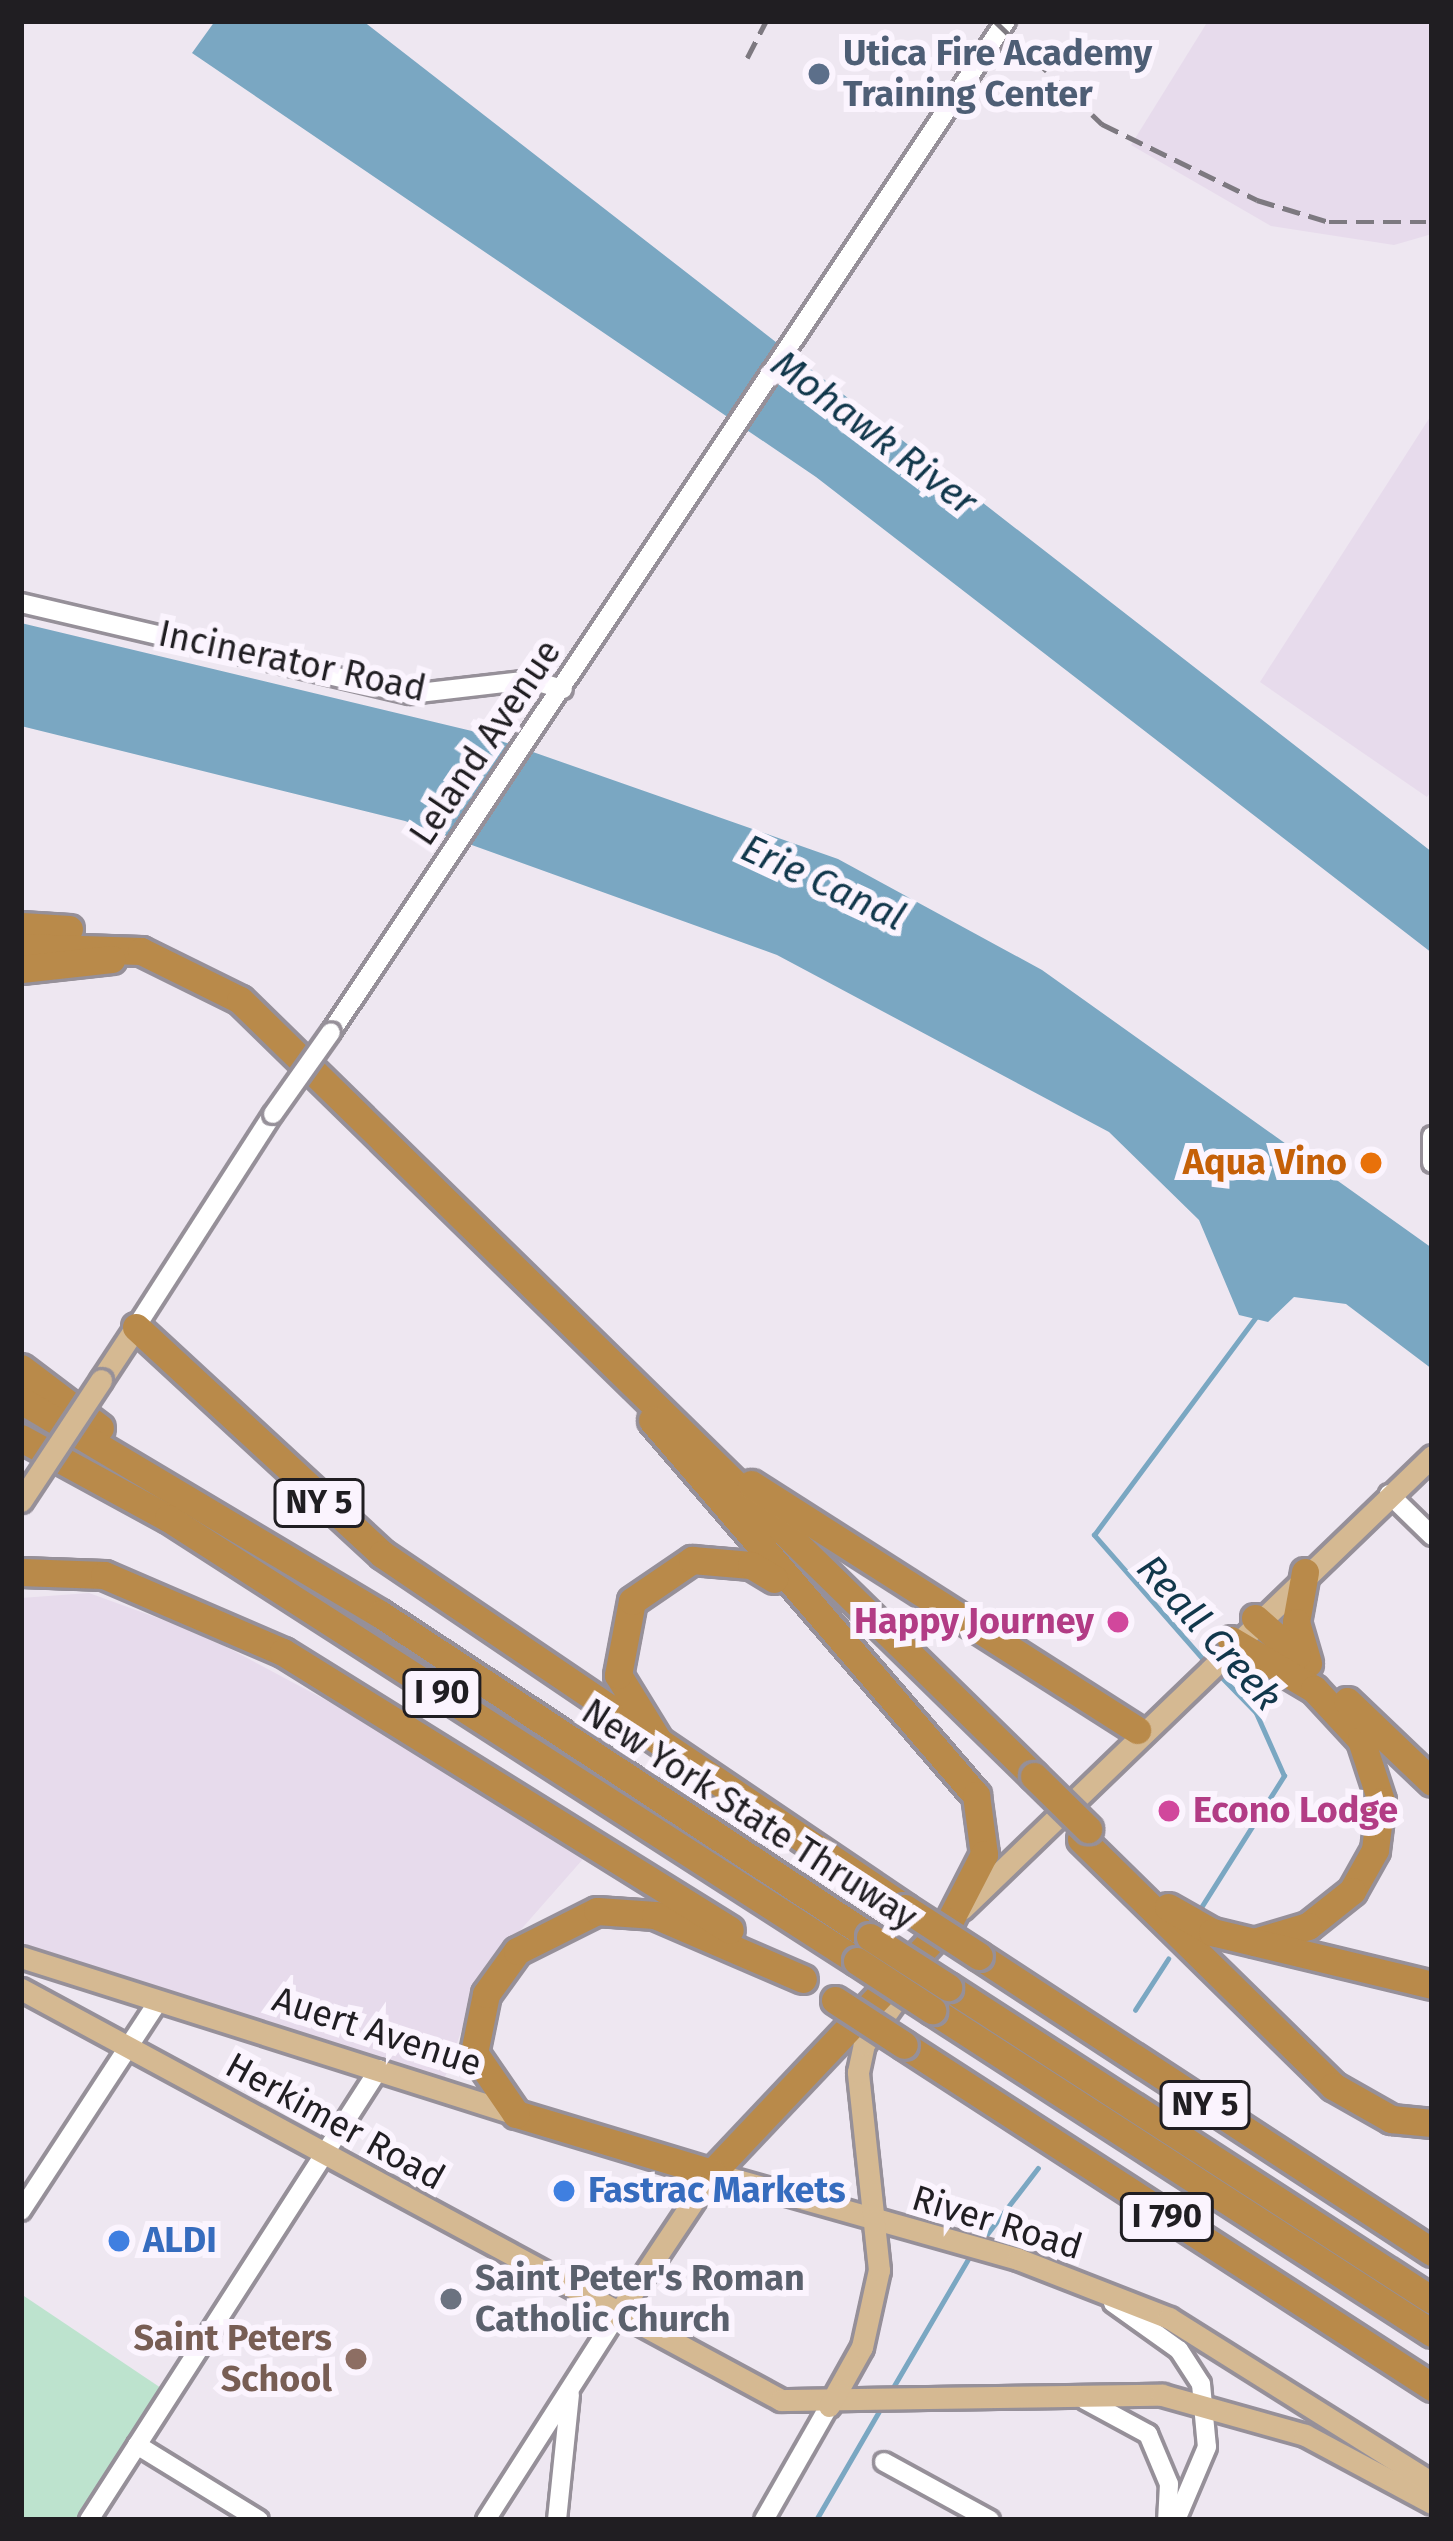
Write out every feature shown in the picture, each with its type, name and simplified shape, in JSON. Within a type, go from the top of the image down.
[{"type":"highway","points":[[21,926],[142,951],[240,1000],[685,1437],[1333,2086],[1391,2119],[1432,2123]]},
{"type":"highway","points":[[21,947],[142,951]]},
{"type":"highway","points":[[21,958],[111,959],[227,1013],[1031,1782]]},
{"type":"highway","points":[[21,969],[111,959]]},
{"type":"highway","name":"NY 5","points":[[136,1327],[382,1554],[677,1761],[1432,2252]]},
{"type":"highway","points":[[21,1368],[241,1527]]},
{"type":"highway","name":"New York State Thruway","points":[[21,1400],[241,1527],[863,1949]]},
{"type":"highway","points":[[652,1420],[796,1598],[985,1814],[984,1854],[957,1914],[712,2174]]},
{"type":"highway","points":[[685,1437],[1137,1730]]},
{"type":"highway","name":"New York State Thruway","points":[[21,1438],[168,1518],[1432,2300]]},
{"type":"highway","points":[[677,1761],[618,1675],[632,1601],[674,1566],[720,1558],[751,1565],[796,1598]]},
{"type":"highway","points":[[1305,1571],[1296,1622],[1310,1666]]},
{"type":"highway","points":[[25,1574],[128,1583],[300,1661],[803,1979]]},
{"type":"highway","points":[[1255,1618],[1432,1782]]},
{"type":"highway","points":[[1225,1646],[1314,1689],[1361,1740],[1381,1801],[1375,1850],[1352,1891],[1308,1926],[1254,1942]]},
{"type":"highway","points":[[1084,1834],[1176,1914],[1254,1942],[1432,1985]]},
{"type":"highway","points":[[516,2114],[478,2067],[474,2031],[495,1977],[567,1919],[655,1915],[803,1979]]},
{"type":"highway","name":"I 790","points":[[803,1979],[1432,2387]]},
{"type":"highway","name":"New York State Thruway","points":[[940,1998],[1432,2333]]},
{"type":"highway","name":"Auert Avenue","points":[[516,2114],[712,2174]]},
{"type":"main road","name":"Leland Avenue","points":[[21,1501],[136,1327]]},
{"type":"main road","points":[[829,2406],[874,2312],[872,2220],[856,2107],[864,2044],[957,1914],[1137,1730],[1432,1456]]},
{"type":"main road","name":"Auert Avenue","points":[[21,1957],[516,2114]]},
{"type":"main road","name":"Herkimer Road","points":[[21,1989],[737,2383],[829,2406],[1020,2393],[1206,2403],[1305,2435],[1432,2503]]},
{"type":"main road","points":[[616,2317],[712,2174]]},
{"type":"main road","name":"River Road","points":[[712,2174],[959,2242],[1079,2281],[1242,2357],[1432,2483]]},
{"type":"street","name":"Leland Avenue","points":[[136,1327],[273,1114],[794,345],[1006,21]]},
{"type":"street","name":"Incinerator Road","points":[[21,603],[410,694],[531,680],[562,689]]},
{"type":"street","points":[[1432,1136],[1432,1163]]},
{"type":"street","points":[[1389,1494],[1432,1536]]},
{"type":"street","points":[[21,2211],[158,2002]]},
{"type":"street","points":[[89,2520],[379,2069]]},
{"type":"street","points":[[1079,2281],[1178,2350],[1206,2403],[1208,2446],[1176,2520]]},
{"type":"street","points":[[486,2520],[616,2317]]},
{"type":"street","points":[[557,2520],[572,2385]]},
{"type":"street","points":[[1020,2393],[1104,2405],[1148,2434],[1168,2485],[1167,2520]]},
{"type":"street","points":[[764,2520],[829,2406]]},
{"type":"street","points":[[137,2446],[259,2520]]},
{"type":"street","points":[[884,2462],[990,2520]]},
{"type":"shaded area","points":[[1208,21],[1432,21],[1432,234],[1394,245],[1271,226],[1131,145]]},
{"type":"shaded area","points":[[1432,414],[1432,790],[1427,797],[1260,682]]},
{"type":"shaded area","points":[[89,1593],[202,1634],[369,1723],[583,1859],[481,1975],[444,2080],[21,1946],[21,1598]]},
{"type":"green space","points":[[21,2294],[164,2390],[82,2520],[21,2520]]},
{"type":"water","name":"Mohawk River","points":[[215,21],[363,21],[1432,852],[1432,953],[816,477],[192,53]]},
{"type":"water","name":"Erie Canal","points":[[21,623],[476,732],[838,859],[1042,970],[1432,1248],[1432,1369],[1346,1304],[1294,1297],[1268,1322],[1239,1315],[1199,1220],[1109,1132],[777,955],[405,821],[21,726]]},
{"type":"waterway","name":"Reall Creek","points":[[1206,1663],[1094,1535],[1255,1318]]},
{"type":"waterway","name":"Reall Creek","points":[[1202,1906],[1284,1776],[1256,1713],[1219,1675]]},
{"type":"waterway","name":"Reall Creek","points":[[1135,2010],[1168,1959]]},
{"type":"waterway","name":"Reall Creek","points":[[981,2242],[1038,2168]]},
{"type":"waterway","name":"Reall Creek","points":[[891,2391],[970,2256]]},
{"type":"waterway","name":"Reall Creek","points":[[816,2520],[882,2406]]},
{"type":"railway","points":[[747,58],[766,21]]},
{"type":"railway","points":[[995,21],[1102,124],[1257,200],[1329,222],[1426,222]]},
{"type":"place","name":"Utica Fire Academy Training Center","points":[[819,74]]},
{"type":"place","name":"Aqua Vino","points":[[1371,1163]]},
{"type":"place","name":"Happy Journey","points":[[1118,1622]]},
{"type":"place","name":"Econo Lodge","points":[[1169,1811]]},
{"type":"place","name":"Fastrac Markets","points":[[564,2191]]},
{"type":"place","name":"ALDI","points":[[119,2241]]},
{"type":"place","name":"Saint Peter's Roman Catholic Church","points":[[451,2299]]},
{"type":"place","name":"Saint Peters School","points":[[356,2359]]}]
